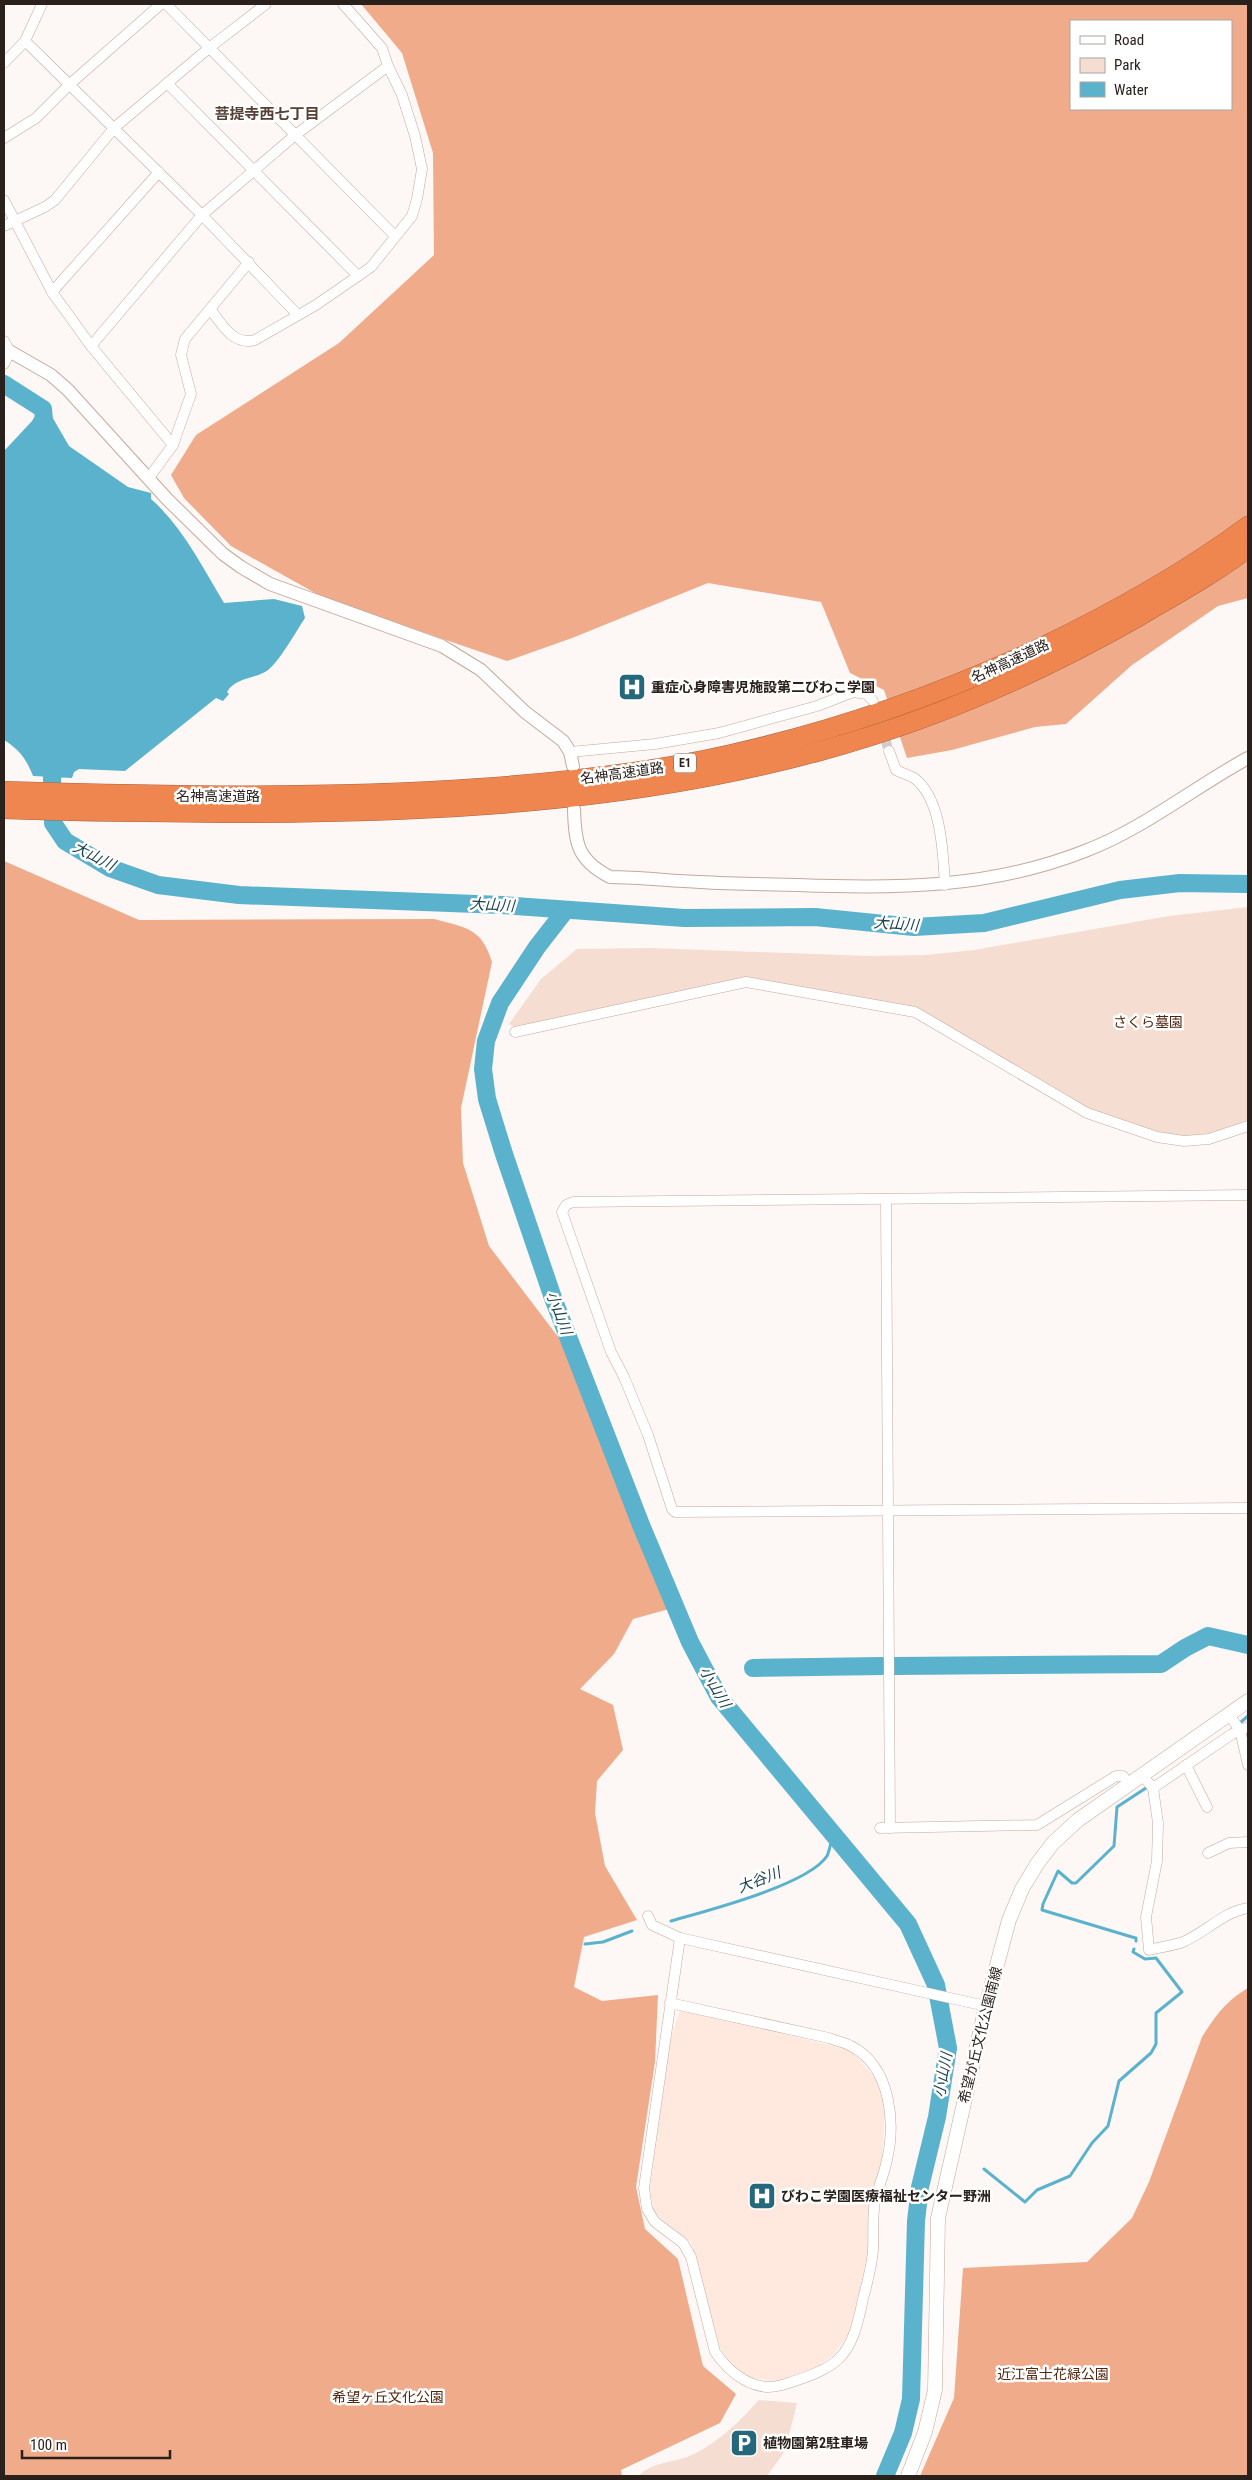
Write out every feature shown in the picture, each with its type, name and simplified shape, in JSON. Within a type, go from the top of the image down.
[{"type":"highway","name":"名神高速道路","points":[[71,802],[435,791],[589,778],[731,754],[817,733],[885,712],[969,680],[1083,628],[1159,585],[1248,526]]},
{"type":"highway","name":"名神高速道路","points":[[4,809],[33,801],[281,813],[435,808],[591,795],[734,772],[820,751],[890,729],[968,701],[1030,674],[1140,616],[1248,548]]},
{"type":"highway","points":[[4,788],[33,801]]},
{"type":"highway","name":"名神高速道路","points":[[4,791],[33,801]]},
{"type":"main road","name":"希望が丘文化公園南線","points":[[908,2476],[925,2432],[935,2390],[938,2218],[986,2006],[1009,1920],[1022,1889],[1036,1864],[1053,1843],[1078,1820],[1248,1701]]},
{"type":"street","points":[[4,63],[25,41],[42,4]]},
{"type":"street","points":[[4,138],[36,118],[70,84],[161,4]]},
{"type":"street","points":[[166,4],[294,136],[395,236]]},
{"type":"street","points":[[9,224],[45,207],[55,200],[114,128],[209,48],[266,4]]},
{"type":"street","points":[[211,310],[232,336],[248,342],[298,315],[371,267],[412,216],[422,169],[415,136],[402,95],[388,66],[382,48],[343,4]]},
{"type":"street","points":[[25,41],[249,262],[298,315]]},
{"type":"street","points":[[91,346],[202,215],[294,136],[388,66]]},
{"type":"street","points":[[167,83],[252,172],[358,276]]},
{"type":"street","points":[[52,292],[159,172]]},
{"type":"street","points":[[4,200],[9,224],[52,292],[91,346],[173,445]]},
{"type":"street","points":[[148,479],[173,445],[191,394],[181,355],[185,339],[249,262]]},
{"type":"street","points":[[4,364],[6,347],[51,375],[68,390],[148,479],[223,554],[241,567],[270,584],[422,638],[455,653],[481,670],[525,712],[563,741],[570,752],[573,766]]},
{"type":"street","points":[[570,752],[656,744],[719,734],[808,708],[853,692],[867,694],[872,701]]},
{"type":"street","points":[[889,751],[896,770],[913,777],[920,784],[934,810],[941,830],[945,885]]},
{"type":"street","points":[[574,809],[575,838],[579,849],[597,870],[610,877],[703,883],[835,886],[945,885],[1018,872],[1084,852],[1144,822],[1207,780],[1248,758]]},
{"type":"street","points":[[515,1032],[746,982],[915,1012],[1087,1114],[1157,1136],[1184,1141],[1209,1139],[1248,1126]]},
{"type":"street","points":[[1248,1195],[573,1202],[566,1204],[562,1212],[611,1352],[624,1377],[648,1435],[672,1509],[676,1512],[1248,1508]]},
{"type":"street","points":[[886,1199],[888,1511],[885,1828],[1037,1825],[1116,1776],[1123,1776],[1128,1784]]},
{"type":"street","points":[[1229,1715],[1244,1729],[1248,1765]]},
{"type":"street","points":[[1153,1788],[1244,1729]]},
{"type":"street","points":[[1186,1765],[1207,1808]]},
{"type":"street","points":[[1142,1775],[1153,1788],[1158,1841],[1157,1861],[1146,1917],[1149,1950],[1183,1941],[1214,1922],[1238,1910],[1248,1908]]},
{"type":"street","points":[[1208,1853],[1229,1843],[1248,1842]]},
{"type":"street","points":[[648,1916],[652,1925],[680,1938],[986,2006]]},
{"type":"street","points":[[670,2003],[829,2038],[852,2046],[873,2064],[885,2086],[891,2111],[889,2148],[875,2201],[873,2252],[857,2332],[848,2348],[835,2363],[820,2372],[778,2386],[764,2386],[749,2383],[724,2366],[715,2352],[691,2257],[683,2243],[655,2222],[647,2209],[644,2188],[670,2003],[680,1938]]},
{"type":"shaded area","name":"びわこ学園医療福祉センター野洲","points":[[680,2010],[851,2050],[878,2082],[885,2112],[882,2158],[870,2203],[868,2252],[850,2332],[834,2354],[817,2367],[778,2381],[751,2378],[729,2363],[719,2346],[691,2242],[663,2221],[653,2209],[650,2189],[670,2041]]},
{"type":"green space","points":[[361,4],[1248,4],[1248,598],[1218,606],[1132,665],[1066,724],[1035,727],[952,750],[907,758],[884,690],[850,673],[821,602],[708,583],[572,638],[507,661],[324,598],[231,546],[184,498],[171,475],[196,435],[339,343],[434,255],[433,153],[402,53]]},
{"type":"green space","name":"希望ヶ丘文化公園","points":[[4,861],[139,920],[434,919],[464,927],[471,931],[477,935],[488,950],[492,962],[461,1108],[463,1163],[489,1246],[565,1346],[669,1609],[633,1619],[614,1654],[580,1689],[613,1705],[623,1750],[597,1781],[595,1813],[605,1866],[637,1920],[584,1937],[574,1987],[602,2001],[658,1995],[655,2062],[636,2187],[645,2229],[678,2259],[703,2366],[736,2394],[720,2423],[621,2470],[622,2476],[4,2476]]},
{"type":"green space","name":"さくら墓園","points":[[1248,907],[1248,1120],[1212,1133],[1187,1136],[1161,1133],[1090,1109],[914,1007],[746,978],[515,1027],[509,1024],[541,979],[577,949],[650,948],[868,956],[926,955],[974,950],[1169,916]]},
{"type":"green space","name":"近江富士花緑公園","points":[[1248,1988],[1248,2476],[920,2476],[954,2398],[963,2268],[1087,2262],[1132,2218],[1149,2182],[1202,2037],[1222,2009]]},
{"type":"green space","name":"植物園第2駐車場","points":[[759,2400],[797,2403],[785,2451],[767,2476],[638,2476],[658,2465],[687,2457],[703,2449],[729,2430]]},
{"type":"water","points":[[47,408],[69,446],[128,487],[151,493],[151,499],[173,522],[200,562],[224,603],[274,599],[302,606],[305,618],[281,655],[270,668],[265,672],[234,684],[230,687],[227,692],[229,694],[223,701],[216,698],[125,771],[79,769],[74,772],[72,778],[33,776],[22,755],[4,740],[4,451],[32,421],[39,409]]},
{"type":"waterway","points":[[4,384],[43,409],[45,432]]},
{"type":"waterway","name":"大山川","points":[[59,755],[52,778],[53,823],[65,841],[110,868],[158,885],[239,895],[502,905],[684,918],[815,917],[914,927],[984,923],[1120,890],[1180,883],[1248,884]]},
{"type":"waterway","name":"小山川","points":[[565,911],[537,947],[500,1003],[486,1041],[483,1069],[487,1099],[553,1298],[641,1525],[690,1642],[719,1697],[908,1924],[936,1985],[948,2048],[937,2117],[920,2187],[916,2221],[911,2399],[903,2433],[885,2476]]},
{"type":"waterway","points":[[895,1666],[1161,1664],[1208,1636],[1248,1645]]},
{"type":"waterway","points":[[753,1668],[882,1666]]},
{"type":"waterway","points":[[1241,1722],[1248,1716]]},
{"type":"waterway","points":[[1136,1941],[1136,1938],[1042,1910],[1058,1871],[1072,1883],[1076,1883],[1114,1846],[1117,1807],[1149,1786]]},
{"type":"waterway","name":"大谷川","points":[[671,1921],[755,1896],[800,1877],[816,1867],[827,1856],[833,1834]]},
{"type":"waterway","name":"大谷川","points":[[585,1944],[603,1942],[632,1931]]},
{"type":"waterway","points":[[984,2169],[1025,2202],[1037,2190],[1070,2176],[1092,2143],[1108,2126],[1119,2081],[1151,2053],[1156,2044],[1156,2013],[1182,1992],[1156,1958],[1145,1959],[1133,1952],[1134,1949]]},
{"type":"tunnel","points":[[875,709],[889,751]]},
{"type":"place","name":"重症心身障害児施設第二びわこ学園","points":[[632,687]]},
{"type":"place","name":"びわこ学園医療福祉センター野洲","points":[[762,2196]]},
{"type":"place","name":"植物園第2駐車場","points":[[744,2443]]},
{"type":"district","name":"菩提寺西七丁目","points":[[267,114]]}]
